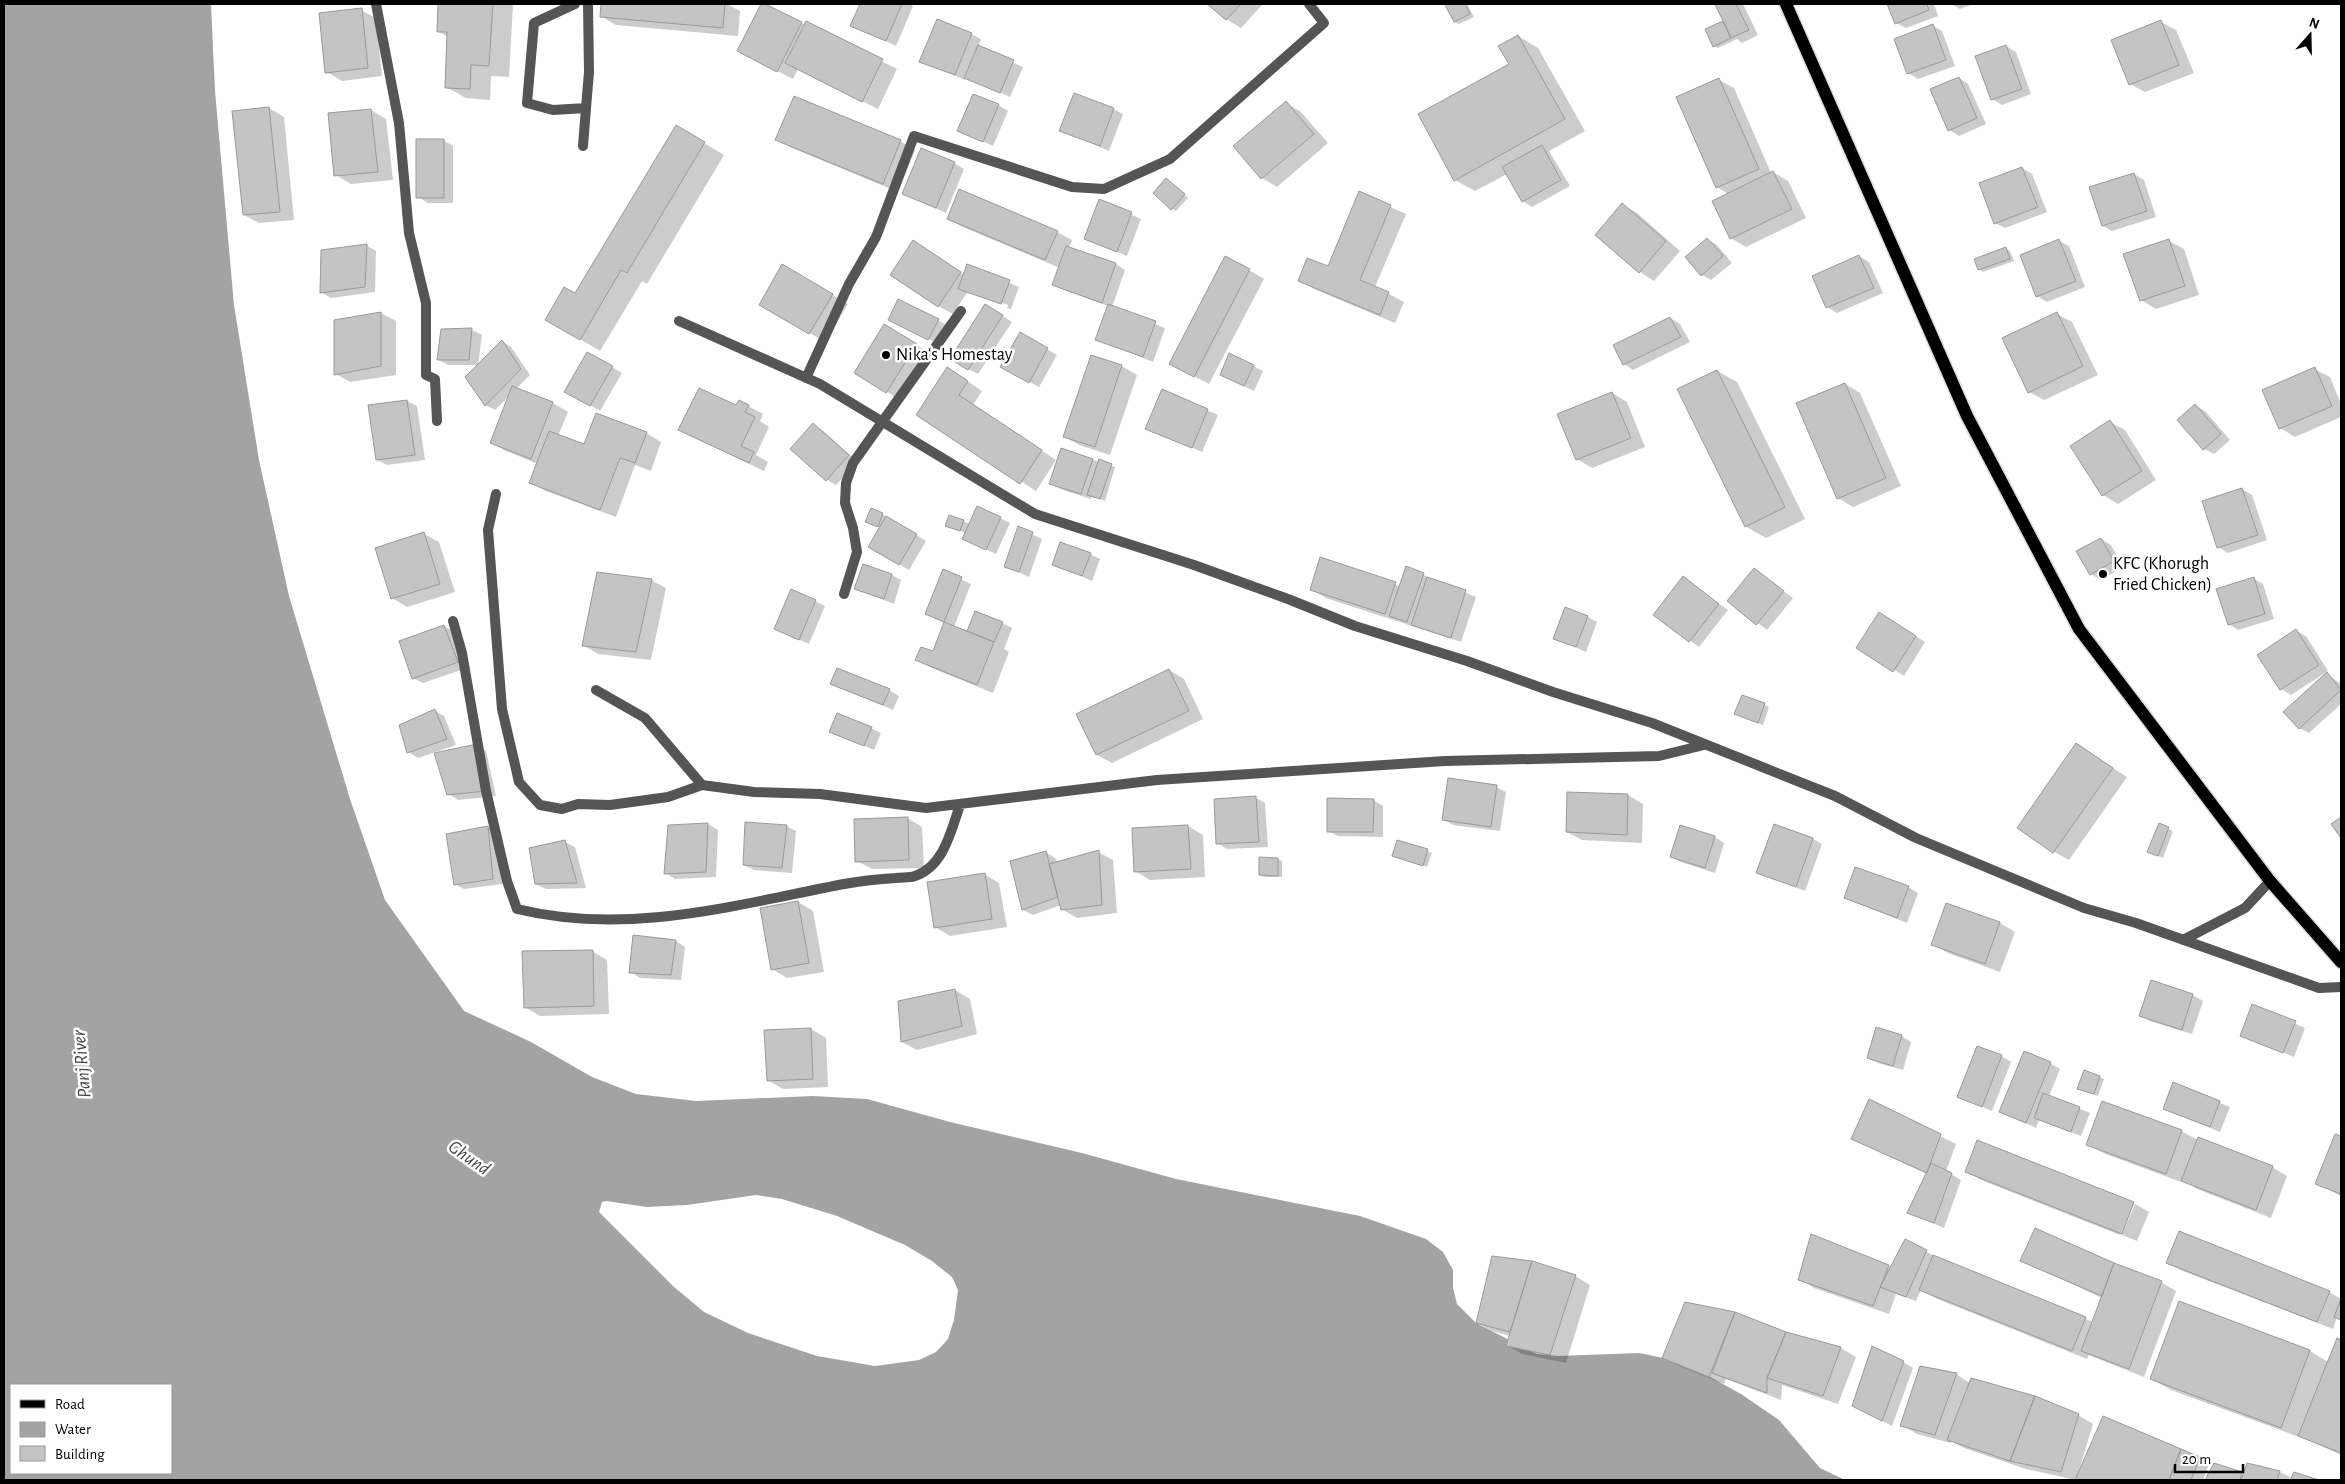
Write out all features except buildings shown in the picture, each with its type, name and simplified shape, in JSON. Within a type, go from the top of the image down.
[{"type":"main road","points":[[1786,4],[1967,416],[2079,629],[2270,881],[2341,962]]},
{"type":"street","points":[[376,4],[399,123],[408,233],[426,303],[426,374],[435,379],[437,421]]},
{"type":"street","points":[[575,4],[534,23],[527,102],[553,110],[586,108]]},
{"type":"street","points":[[583,146],[589,72],[588,4]]},
{"type":"street","points":[[806,378],[849,284],[876,237],[914,136],[1072,187],[1104,188],[1170,159],[1289,56],[1324,23],[1309,4]]},
{"type":"street","points":[[844,594],[857,552],[853,528],[845,504],[846,483],[853,463],[961,310]]},
{"type":"street","points":[[679,321],[820,384],[1035,514],[1194,565],[1288,599],[1355,626],[1468,661],[1553,692],[1652,723],[1835,796],[1916,838],[2076,904],[2319,988],[2341,987]]},
{"type":"street","points":[[496,494],[488,530],[502,709],[519,782],[540,805],[562,809],[578,804],[610,805],[668,798],[702,785],[754,792],[820,794],[926,808],[1157,780],[1445,761],[1659,756],[1704,745]]},
{"type":"street","points":[[453,621],[462,653],[486,791],[507,881],[517,909],[544,915],[591,919],[640,920],[714,911],[857,881],[916,876],[939,860],[960,805]]},
{"type":"street","points":[[596,690],[645,718],[702,785]]},
{"type":"street","points":[[2183,940],[2245,908],[2270,881]]},
{"type":"water","points":[[4,4],[211,4],[215,91],[234,305],[259,460],[289,596],[350,799],[385,900],[464,1011],[531,1042],[592,1077],[636,1094],[696,1101],[813,1096],[867,1099],[950,1122],[1082,1153],[1176,1179],[1360,1216],[1426,1239],[1443,1252],[1453,1270],[1453,1288],[1457,1304],[1476,1323],[1537,1354],[1558,1356],[1639,1353],[1683,1362],[1741,1394],[1779,1420],[1820,1468],[1845,1480],[4,1480]],"holes":[[[756,1195],[782,1199],[837,1216],[905,1245],[932,1261],[952,1277],[958,1290],[954,1320],[948,1339],[936,1352],[919,1360],[875,1366],[817,1356],[748,1333],[704,1312],[674,1287],[599,1212],[602,1202],[606,1201],[647,1207],[687,1205]]]},
{"type":"place","name":"Nika‘s Homestay","points":[[886,355]]},
{"type":"place","name":"KFC (Khorugh Fried Chicken)","points":[[2103,574]]},
{"type":"water label","name":"Panj River","points":[[82,1064]]},
{"type":"water label","name":"Ghund","points":[[469,1158]]}]
